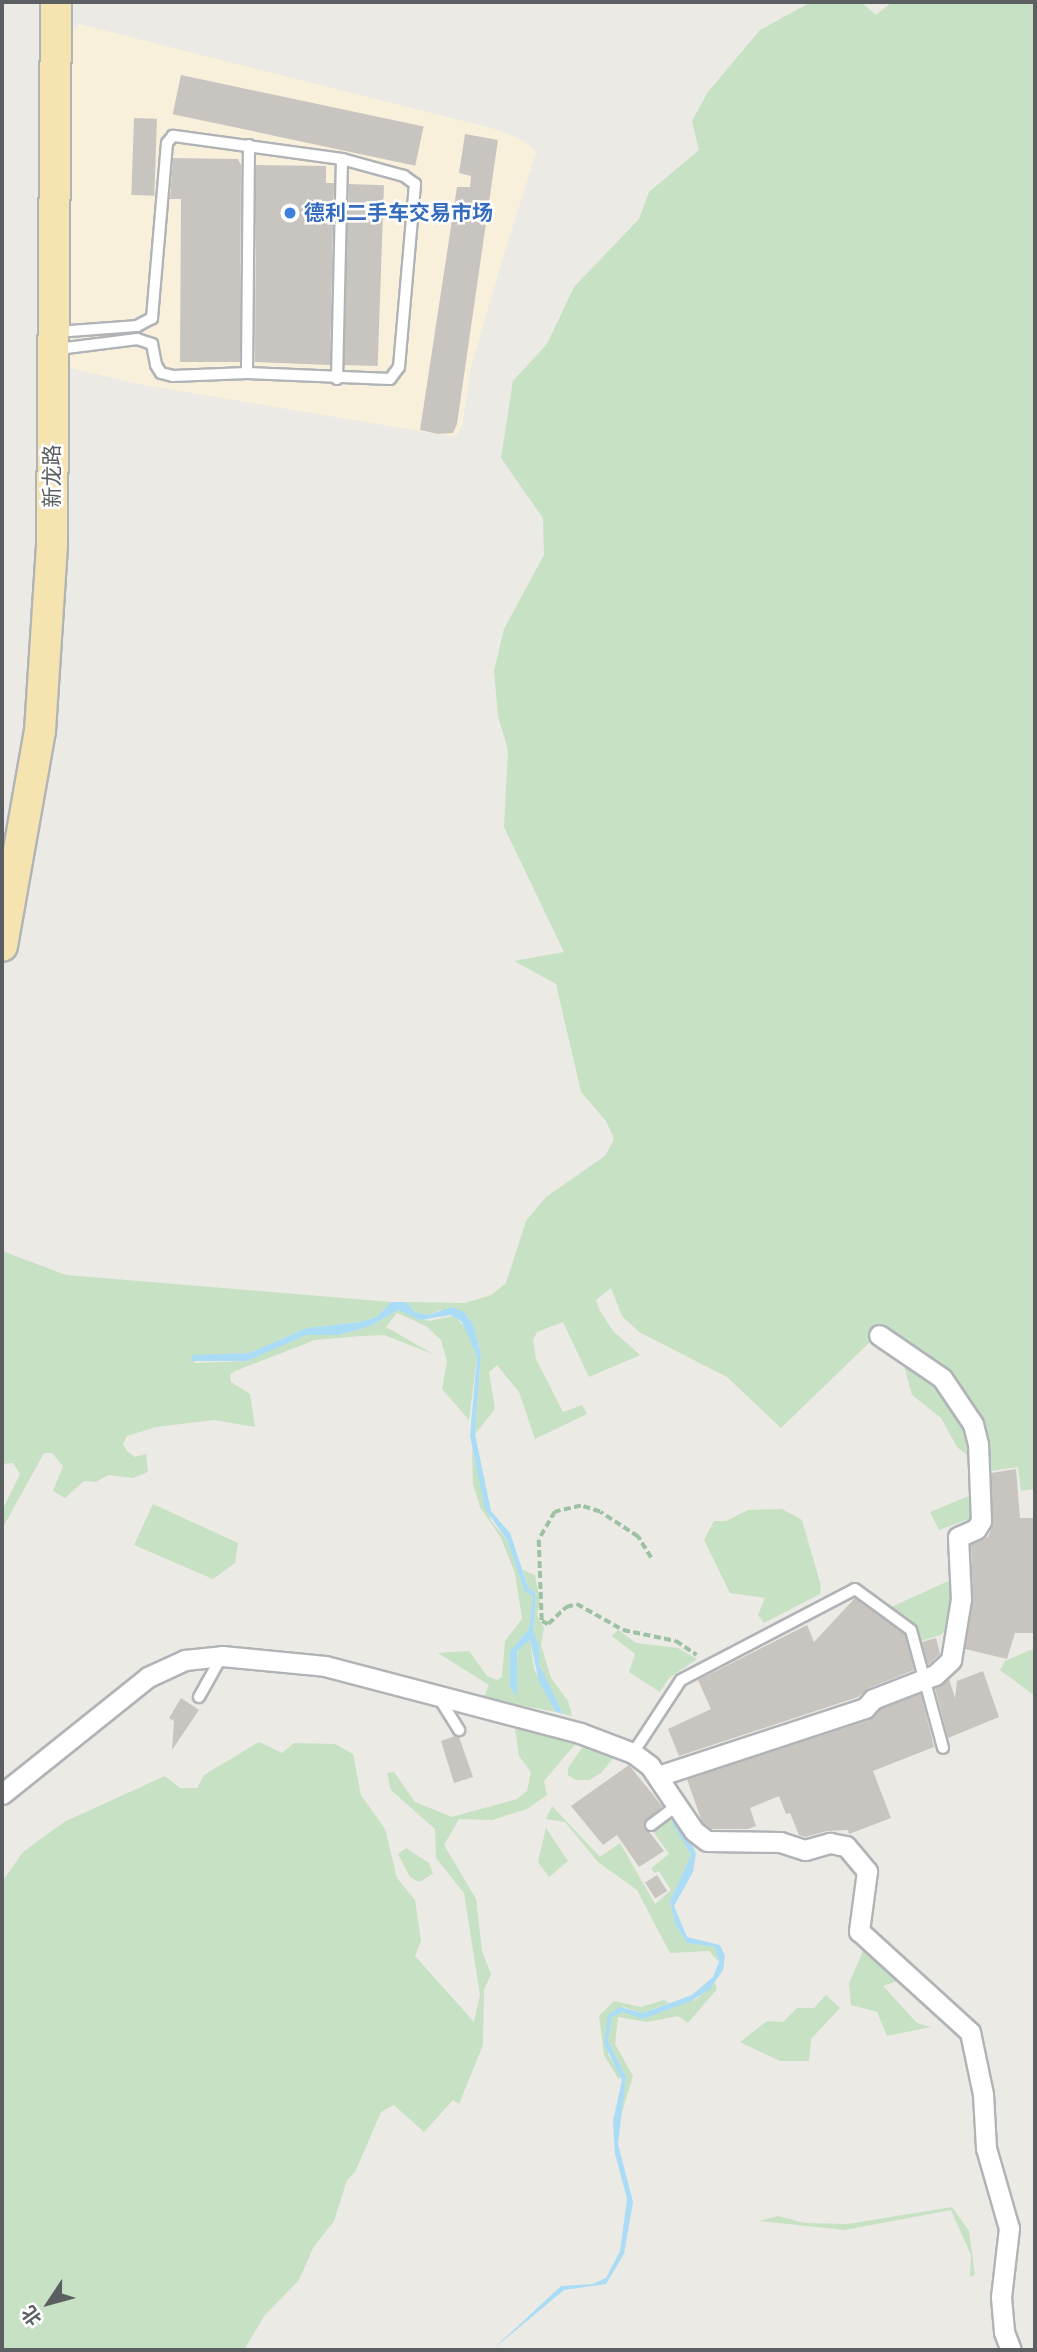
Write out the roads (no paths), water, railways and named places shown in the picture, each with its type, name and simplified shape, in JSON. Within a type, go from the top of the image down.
[{"type":"main road","name":"新龙路","points":[[2,946],[40,731],[52,543],[48,2]]},
{"type":"main road","name":"新龙路","points":[[2,911],[32,727],[43,542],[50,341],[56,2]]},
{"type":"street","points":[[658,1776],[865,1708],[873,1699],[943,1670],[955,1650],[962,1588],[958,1537],[976,1529],[981,1521],[978,1444],[973,1424],[942,1378],[880,1335]]},
{"type":"street","points":[[2,1794],[148,1677],[185,1660],[222,1656],[325,1666],[580,1733],[633,1753],[658,1776],[707,1841],[780,1842],[805,1850],[838,1842],[856,1853],[866,1871],[859,1931],[970,2032],[983,2094],[986,2148],[1009,2228],[1001,2297],[1004,2333],[1011,2350]]},
{"type":"lane","points":[[173,135],[342,159],[404,176],[415,184],[397,375],[390,379],[337,379],[247,373],[161,373],[152,344],[137,339],[50,341],[137,326],[152,318],[167,143],[173,135]]},
{"type":"lane","points":[[247,373],[249,145]]},
{"type":"lane","points":[[337,379],[342,159]]},
{"type":"lane","points":[[633,1753],[672,1689],[709,1665],[855,1589],[911,1630],[925,1679],[923,1688],[943,1748]]},
{"type":"lane","points":[[199,1697],[222,1656]]},
{"type":"lane","points":[[439,1698],[459,1730]]},
{"type":"lane","points":[[652,1825],[678,1805]]},
{"type":"water","points":[[391,1302],[406,1302],[415,1312],[428,1315],[452,1307],[464,1312],[473,1324],[481,1354],[475,1434],[491,1511],[510,1533],[528,1587],[536,1594],[533,1631],[539,1645],[539,1664],[563,1714],[556,1712],[539,1682],[530,1640],[517,1651],[517,1697],[510,1687],[510,1651],[529,1629],[533,1596],[525,1592],[507,1540],[485,1509],[470,1436],[477,1356],[462,1322],[451,1315],[420,1320],[398,1310],[370,1326],[339,1335],[306,1335],[247,1361],[190,1361],[193,1355],[249,1353],[307,1328],[360,1322],[377,1317]]},
{"type":"water","points":[[673,1815],[686,1829],[696,1854],[693,1872],[674,1906],[687,1937],[720,1945],[725,1956],[723,1970],[710,1989],[691,2001],[643,2019],[623,2012],[612,2017],[608,2041],[626,2077],[618,2144],[633,2202],[624,2254],[606,2284],[564,2290],[492,2350],[561,2286],[593,2284],[606,2278],[620,2251],[627,2199],[615,2154],[613,2121],[622,2080],[604,2044],[608,2015],[620,2007],[643,2013],[692,1995],[713,1977],[719,1962],[715,1947],[687,1943],[675,1924],[670,1901],[691,1855],[672,1823]]},
{"type":"place","name":"德利二手车交易市场","points":[[290,213]]}]
